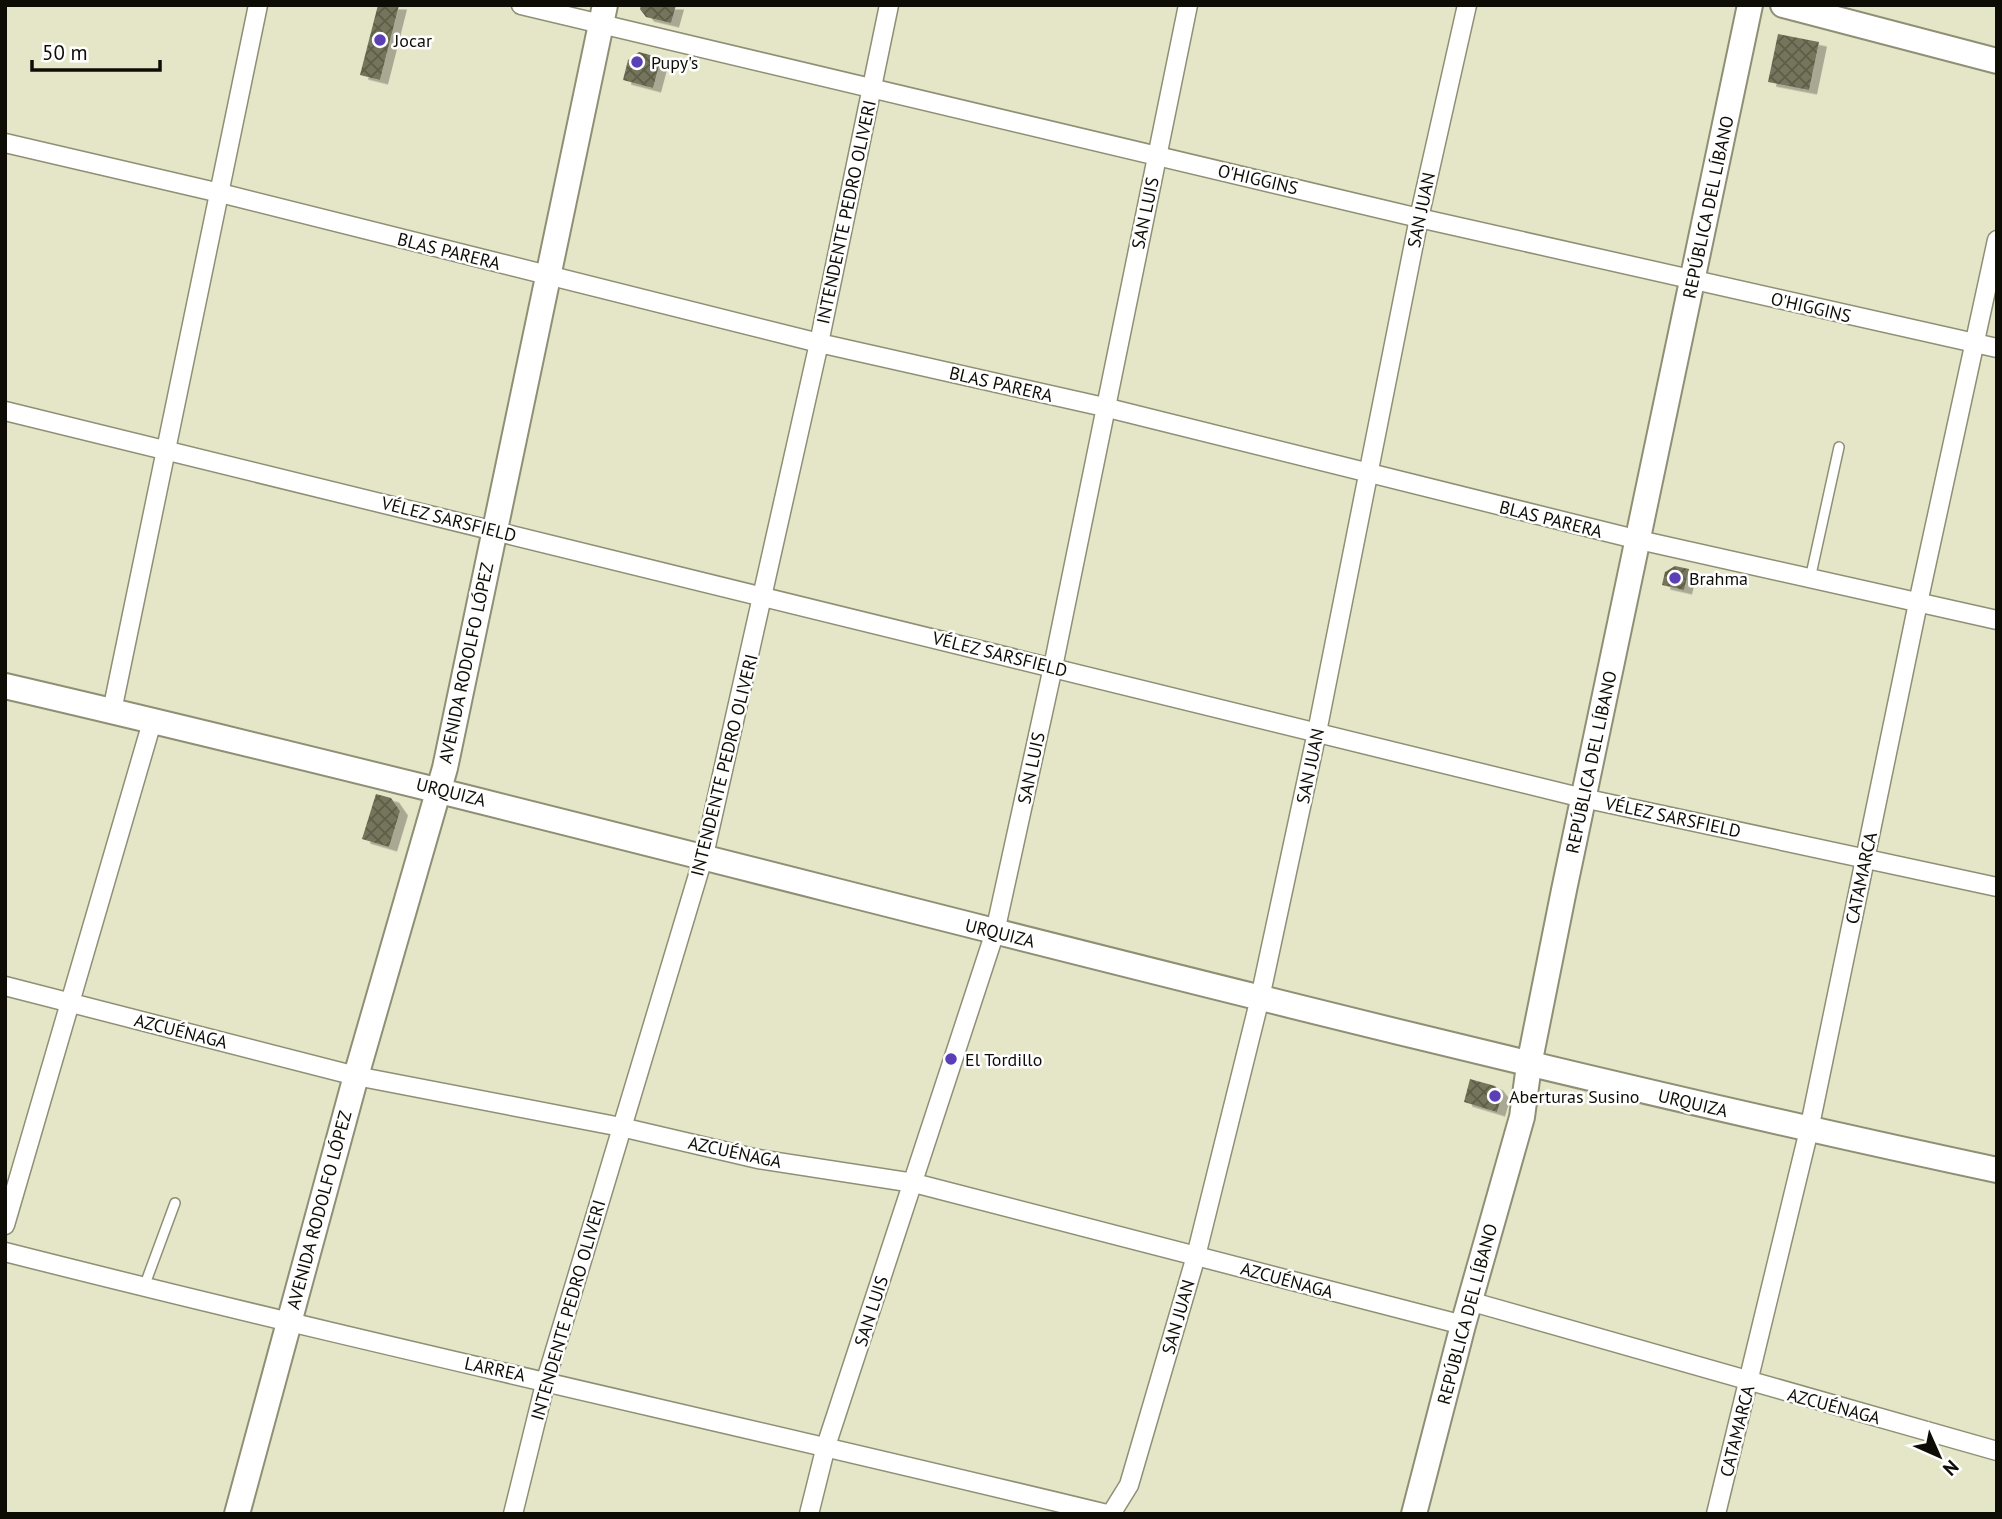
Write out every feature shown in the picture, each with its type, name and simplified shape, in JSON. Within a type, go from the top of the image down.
[{"type":"street","points":[[112,711],[258,5]]},
{"type":"street","name":"O'HIGGINS","points":[[521,5],[603,15],[872,89],[1419,218],[1997,348]]},
{"type":"street","name":"INTENDENTE PEDRO OLIVERI","points":[[513,1514],[546,1380],[704,855],[819,343],[889,5]]},
{"type":"street","name":"SAN LUIS","points":[[809,1514],[826,1446],[995,932],[1053,667],[1188,5]]},
{"type":"street","name":"SAN JUAN","points":[[1109,1514],[1129,1485],[1196,1256],[1260,998],[1317,732],[1366,474],[1419,218],[1467,5]]},
{"type":"street","name":"REPÚBLICA DEL LÍBANO","points":[[1414,1514],[1469,1301],[1522,1117],[1528,1065],[1750,5]]},
{"type":"street","points":[[1783,5],[1997,61]]},
{"type":"street","name":"AVENIDA RODOLFO LÓPEZ","points":[[237,1514],[356,1076],[439,789],[603,15]]},
{"type":"street","name":"BLAS PARERA","points":[[5,143],[220,193],[819,343],[1104,407],[1639,540],[1997,620]]},
{"type":"street","name":"CATAMARCA","points":[[1716,1514],[1810,1130],[1864,858],[1997,240]]},
{"type":"street","name":"VÉLEZ SARSFIELD","points":[[5,411],[1583,798],[1997,887]]},
{"type":"street","name":"URQUIZA","points":[[5,686],[439,789],[1528,1065],[1997,1170]]},
{"type":"street","points":[[5,1225],[68,1001],[152,722]]},
{"type":"street","name":"AZCUÉNAGA","points":[[5,986],[356,1076],[621,1127],[758,1159],[914,1183],[1463,1325]]},
{"type":"street","name":"LARREA","points":[[5,1251],[288,1324],[546,1380],[1109,1514]]},
{"type":"street","name":"AZCUÉNAGA","points":[[1469,1301],[1997,1451]]},
{"type":"lane","points":[[1811,579],[1839,447]]},
{"type":"lane","points":[[144,1287],[175,1203]]},
{"type":"building","name":"Jocar","points":[[378,5],[399,5],[380,80],[360,75]]},
{"type":"building","points":[[641,5],[676,5],[671,23],[646,17],[640,9]]},
{"type":"building","points":[[1778,34],[1819,42],[1809,90],[1768,82]]},
{"type":"building","points":[[639,52],[661,58],[653,88],[623,80],[628,60]]},
{"type":"building","name":"Brahma","points":[[1675,566],[1689,569],[1684,590],[1662,585],[1665,572]]},
{"type":"building","points":[[376,794],[391,798],[400,811],[389,847],[362,839]]},
{"type":"building","points":[[1470,1079],[1495,1086],[1502,1095],[1497,1112],[1464,1102]]},
{"type":"place","name":"Jocar","points":[[380,40]]},
{"type":"place","name":"Pupy's","points":[[637,62]]},
{"type":"place","name":"Brahma","points":[[1675,578]]},
{"type":"place","name":"El Tordillo","points":[[951,1059]]},
{"type":"place","name":"Aberturas Susino","points":[[1495,1096]]}]
